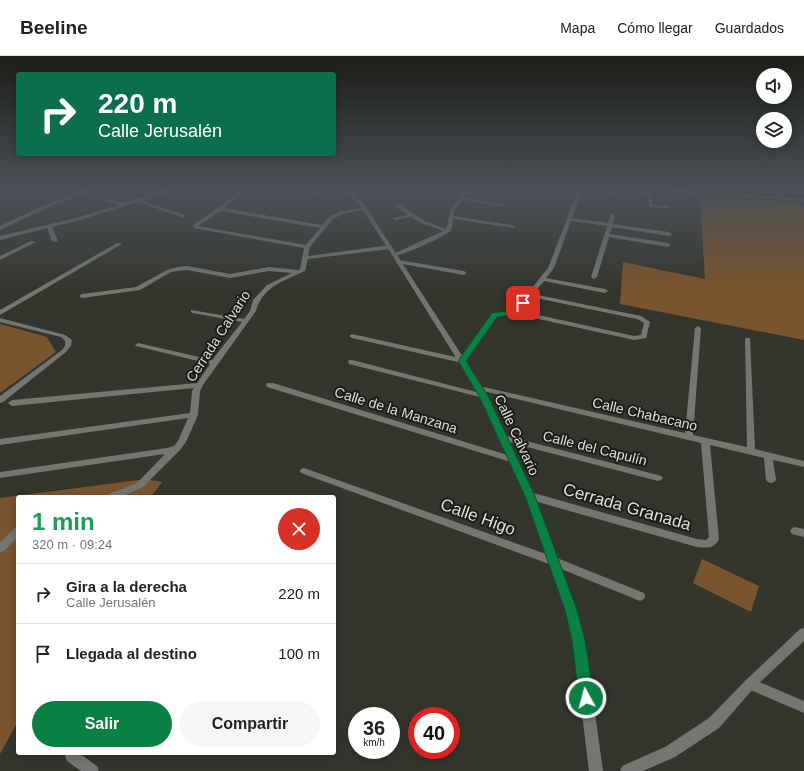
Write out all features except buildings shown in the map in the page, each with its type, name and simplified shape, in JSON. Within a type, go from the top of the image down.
[{"type":"street","points":[[0,228],[10,223]]},
{"type":"street","points":[[0,238],[58,223]]},
{"type":"street","points":[[198,223],[195,227],[307,247]]},
{"type":"street","points":[[302,223],[323,227]]},
{"type":"street","points":[[82,296],[138,289],[169,271],[187,268],[230,276],[269,269],[299,272],[303,270],[307,247],[326,223]]},
{"type":"street","name":"Calle Calvario","points":[[374,223],[482,392],[530,496],[571,610],[579,640],[596,771]]},
{"type":"street","points":[[427,223],[447,231]]},
{"type":"street","points":[[397,258],[410,249],[447,231],[450,223]]},
{"type":"street","points":[[490,223],[512,227]]},
{"type":"street","points":[[516,312],[551,268],[568,223]]},
{"type":"street","points":[[599,223],[669,234]]},
{"type":"street","points":[[594,277],[610,225]]},
{"type":"street","points":[[48,226],[55,241]]},
{"type":"street","points":[[607,235],[668,245]]},
{"type":"street","points":[[0,258],[33,242]]},
{"type":"street","points":[[0,313],[3,307],[119,244]]},
{"type":"street","points":[[306,258],[390,247]]},
{"type":"street","points":[[397,258],[464,273]]},
{"type":"street","name":"Cerrada Calvario","points":[[116,495],[140,484],[182,442],[194,415],[196,391],[199,385],[253,311],[256,300],[269,286],[299,272]]},
{"type":"street","points":[[541,279],[605,291]]},
{"type":"street","points":[[352,336],[462,361],[494,315],[516,312],[634,338],[644,337],[647,322],[639,317],[529,295]]},
{"type":"street","points":[[192,311],[246,321]]},
{"type":"street","points":[[0,320],[63,336],[69,340],[68,346],[64,351],[0,400]]},
{"type":"street","points":[[689,437],[698,328]]},
{"type":"street","points":[[748,339],[751,452]]},
{"type":"street","points":[[138,346],[214,363]]},
{"type":"street","name":"Calle Chabacano","points":[[352,362],[804,464]]},
{"type":"street","points":[[12,403],[199,385]]},
{"type":"street","name":"Calle de la Manzana","points":[[270,385],[514,460]]},
{"type":"street","points":[[0,442],[194,415]]},
{"type":"street","name":"Calle del Capulín","points":[[503,438],[658,478]]},
{"type":"street","name":"Cerrada Granada","points":[[530,496],[697,543],[708,544],[714,539],[705,441]]},
{"type":"street","points":[[0,475],[168,451],[177,448]]},
{"type":"street","points":[[768,455],[771,480]]},
{"type":"street","name":"Calle Higo","points":[[304,471],[553,561],[640,596]]},
{"type":"street","points":[[0,548],[16,533]]},
{"type":"street","points":[[627,771],[670,752],[714,723],[750,684],[804,633]]},
{"type":"street","points":[[750,684],[804,707]]},
{"type":"street","points":[[72,756],[92,771]]},
{"type":"shaded area","points":[[702,223],[804,223],[804,340],[620,304],[623,262],[705,279]]},
{"type":"shaded area","points":[[0,324],[47,337],[56,352],[0,393]]},
{"type":"shaded area","points":[[146,479],[162,482],[152,495],[23,495]]},
{"type":"shaded area","points":[[16,496],[16,725],[0,754],[0,498]]},
{"type":"shaded area","points":[[702,559],[759,586],[751,612],[693,583]]},
{"type":"route","points":[[523,303],[516,312],[494,315],[462,361],[484,396],[530,496],[571,610],[579,640],[586,698]]}]
